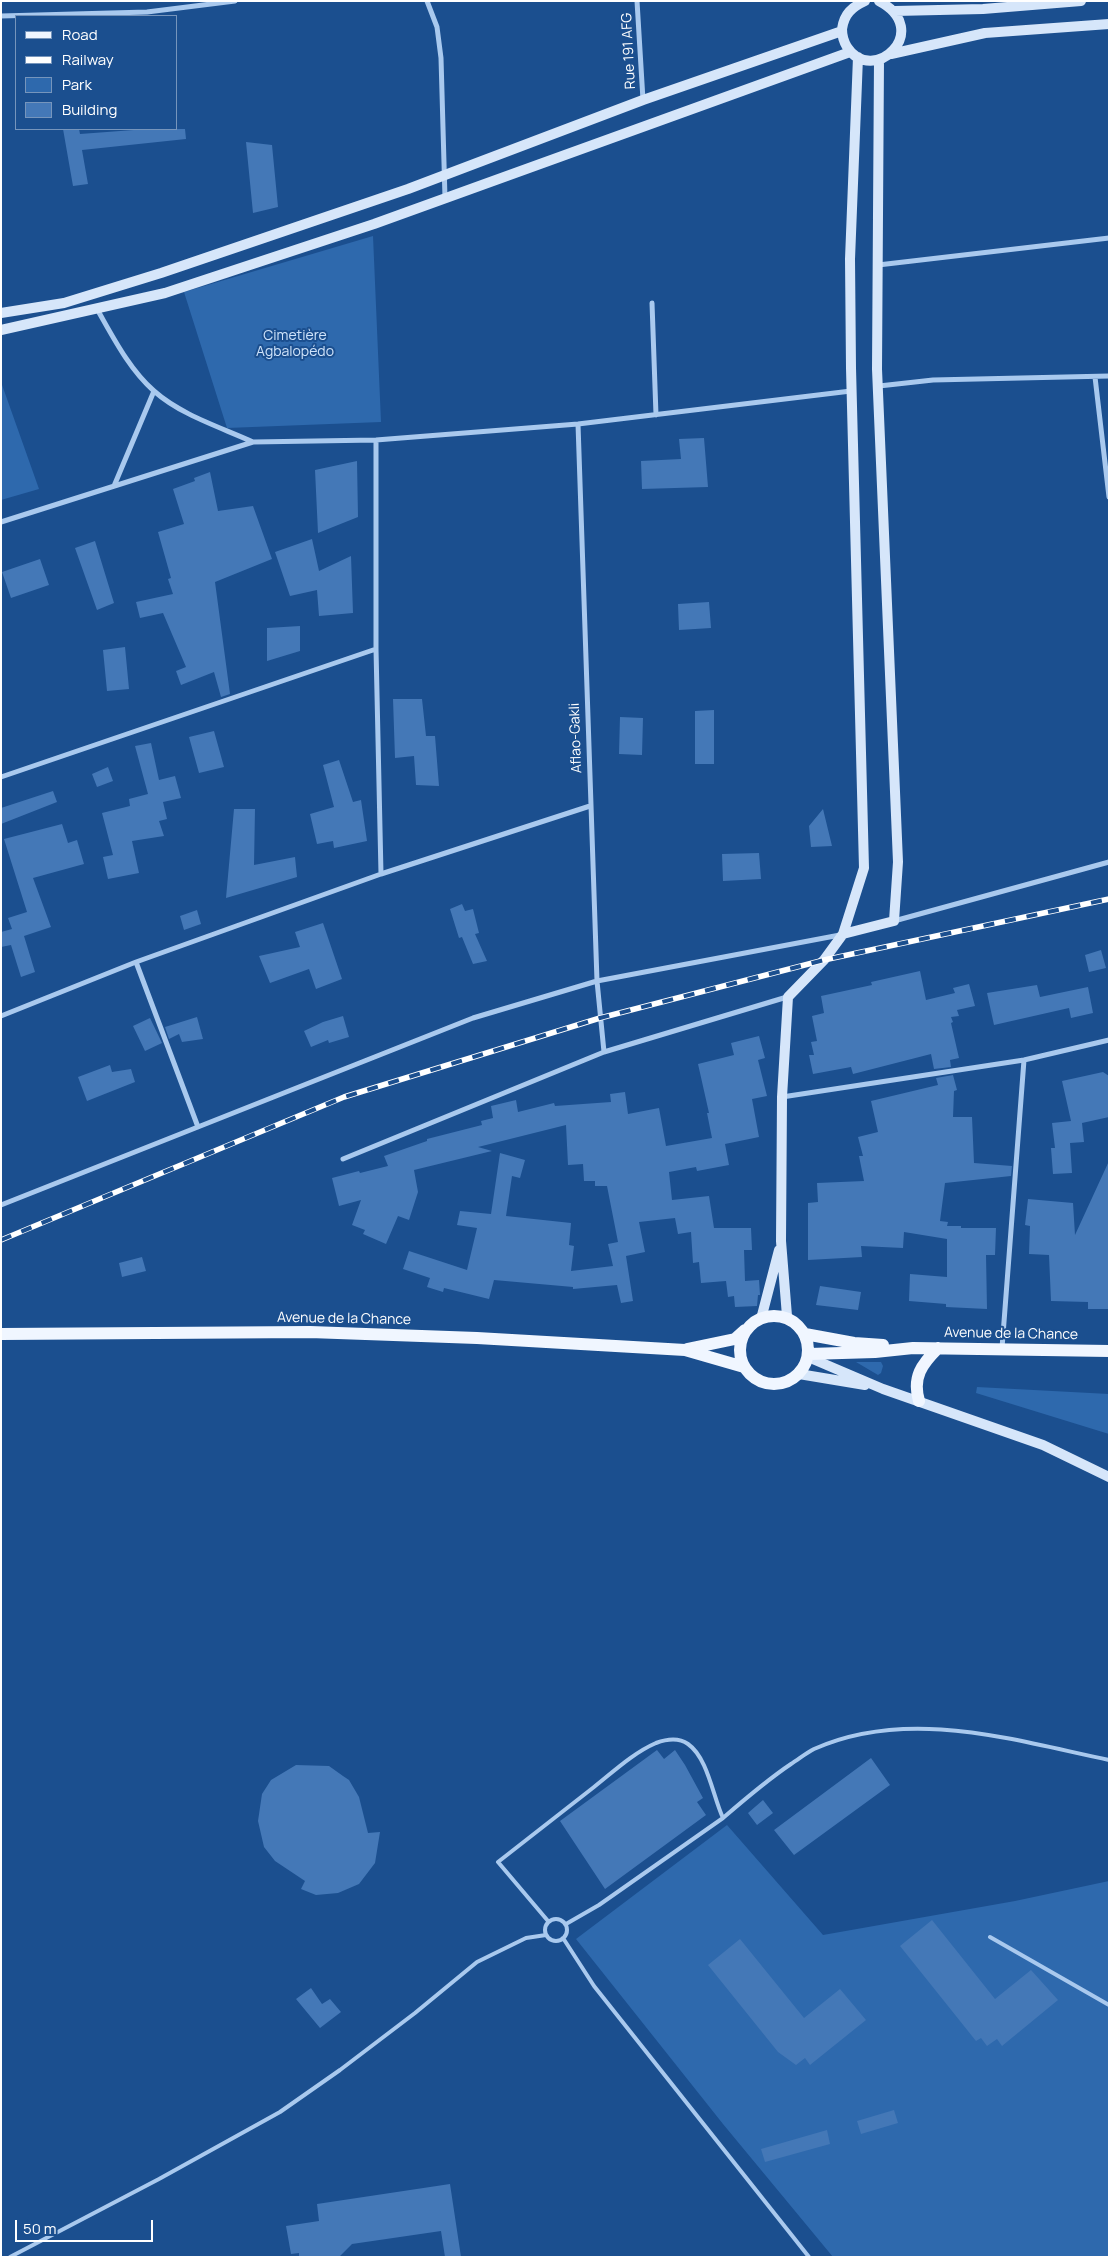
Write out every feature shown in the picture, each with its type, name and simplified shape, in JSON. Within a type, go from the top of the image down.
[{"type":"main road","points":[[774,1315],[787,1316],[805,1334],[808,1355],[799,1374],[786,1383],[770,1384],[755,1379],[744,1367],[740,1351],[743,1335],[747,1328],[761,1319],[774,1315]]},
{"type":"main road","name":"Avenue de la Chance","points":[[685,1350],[735,1339],[747,1328]]},
{"type":"main road","name":"Avenue de la Chance","points":[[1,1334],[310,1332],[477,1338],[685,1350],[744,1367]]},
{"type":"main road","name":"Avenue de la Chance","points":[[805,1334],[854,1343],[913,1348],[1109,1351]]},
{"type":"main road","name":"Avenue de la Chance","points":[[808,1355],[913,1348]]},
{"type":"main road","points":[[919,1401],[916,1391],[917,1376],[922,1364],[938,1348]]},
{"type":"street","points":[[38,15],[147,12],[235,1]]},
{"type":"street","points":[[427,1],[437,27],[441,58],[445,198]]},
{"type":"street","name":"Rue 191 AFG","points":[[637,1],[643,100]]},
{"type":"street","points":[[865,1],[853,7],[849,12],[845,18],[842,31],[844,42],[854,55],[868,60],[879,60],[891,54],[985,33],[1109,24]]},
{"type":"street","points":[[879,1],[892,7],[983,9],[1081,1]]},
{"type":"street","points":[[891,54],[898,44],[902,33],[900,22],[892,7]]},
{"type":"street","points":[[1,16],[15,16]]},
{"type":"street","points":[[1,313],[64,302],[161,273],[444,174],[643,100],[842,31]]},
{"type":"street","points":[[1,330],[165,293],[374,224],[854,55]]},
{"type":"street","points":[[342,1159],[604,1052],[788,997],[824,960],[843,934],[864,868],[850,259],[854,55]]},
{"type":"street","points":[[879,60],[878,386],[898,862],[894,921]]},
{"type":"street","points":[[877,265],[1109,238]]},
{"type":"street","points":[[652,303],[656,415]]},
{"type":"street","points":[[97,309],[123,353],[154,391],[201,419],[253,442]]},
{"type":"street","points":[[878,386],[933,380],[1109,376]]},
{"type":"street","points":[[1095,377],[1109,497]]},
{"type":"street","points":[[114,486],[154,391]]},
{"type":"street","points":[[1,522],[253,442],[376,440],[578,424],[852,391]]},
{"type":"street","name":"Aflao-Gakli","points":[[578,424],[597,981],[604,1052]]},
{"type":"street","points":[[376,440],[376,648],[381,874]]},
{"type":"street","points":[[1,777],[376,648]]},
{"type":"street","points":[[1,1016],[136,962],[381,874],[590,806]]},
{"type":"street","points":[[1,1205],[473,1018],[597,981],[843,934],[1109,862]]},
{"type":"street","points":[[136,962],[198,1127]]},
{"type":"street","points":[[787,1316],[781,1241],[782,1097],[788,997]]},
{"type":"street","points":[[782,1097],[1024,1060],[1109,1040]]},
{"type":"street","points":[[1002,1348],[1024,1060]]},
{"type":"street","points":[[761,1319],[781,1241]]},
{"type":"street","points":[[808,1355],[883,1389],[1043,1445],[1109,1477]]},
{"type":"street","points":[[799,1374],[883,1389]]},
{"type":"lane","points":[[566,1924],[599,1905],[723,1818],[766,1781],[813,1750],[865,1734],[907,1728],[946,1728],[1109,1760]]},
{"type":"lane","points":[[548,1921],[498,1862],[624,1764],[648,1748],[665,1740],[678,1739],[697,1751],[703,1763],[714,1799],[723,1818]]},
{"type":"lane","points":[[546,1935],[545,1925],[548,1921],[558,1919],[566,1924]]},
{"type":"lane","points":[[10,2257],[99,2209],[159,2180],[280,2112],[388,2034],[477,1962],[526,1938],[546,1935],[554,1941],[563,1938],[567,1929],[566,1924]]},
{"type":"lane","points":[[990,1937],[1109,2005]]},
{"type":"lane","points":[[563,1938],[594,1986],[809,2257]]},
{"type":"green space","name":"Cimetière Agbalopédo","points":[[373,236],[381,422],[227,428],[184,292]]},
{"type":"green space","points":[[1,382],[39,489],[1,500]]},
{"type":"green space","points":[[856,1362],[881,1362],[883,1366],[881,1373],[878,1375]]},
{"type":"green space","points":[[977,1387],[1109,1394],[1109,1434],[976,1393]]},
{"type":"green space","points":[[727,1825],[823,1935],[1015,1901],[1109,1881],[1109,2257],[833,2257],[723,2124],[576,1939]]},
{"type":"building","points":[[185,129],[186,139],[82,150],[88,184],[73,186],[63,130],[79,130],[80,134]]},
{"type":"building","points":[[246,142],[272,145],[278,207],[253,213]]},
{"type":"building","points":[[704,438],[708,487],[642,489],[641,461],[681,459],[679,439]]},
{"type":"building","points":[[357,461],[358,517],[318,533],[315,470]]},
{"type":"building","points":[[210,472],[218,511],[253,506],[272,559],[215,582],[230,694],[221,697],[214,672],[181,685],[176,671],[186,667],[163,613],[140,618],[136,602],[173,594],[168,579],[171,578],[158,532],[184,524],[173,489],[195,481],[194,478]]},
{"type":"building","points":[[312,539],[319,571],[351,556],[353,613],[319,616],[317,590],[290,596],[275,552]]},
{"type":"building","points":[[95,541],[114,603],[97,610],[75,548]]},
{"type":"building","points":[[40,559],[49,585],[11,598],[2,572]]},
{"type":"building","points":[[709,602],[711,628],[679,630],[678,604]]},
{"type":"building","points":[[300,626],[300,651],[267,661],[267,628]]},
{"type":"building","points":[[125,647],[129,689],[107,691],[103,650]]},
{"type":"building","points":[[393,699],[422,699],[426,736],[435,736],[439,786],[416,785],[414,756],[395,758]]},
{"type":"building","points":[[714,710],[714,764],[695,764],[695,711]]},
{"type":"building","points":[[620,717],[643,718],[642,755],[619,754]]},
{"type":"building","points":[[214,731],[224,767],[199,773],[189,737]]},
{"type":"building","points":[[151,743],[159,780],[175,776],[181,798],[163,802],[167,819],[159,821],[164,836],[132,841],[139,873],[108,879],[103,857],[113,855],[102,813],[130,806],[129,799],[148,794],[135,746]]},
{"type":"building","points":[[339,760],[353,802],[361,800],[367,841],[334,848],[333,841],[317,844],[310,814],[334,807],[323,765]]},
{"type":"building","points":[[108,767],[113,781],[97,787],[92,774]]},
{"type":"building","points":[[53,791],[57,802],[1,824],[1,808]]},
{"type":"building","points":[[234,809],[255,809],[254,865],[295,857],[297,877],[226,898]]},
{"type":"building","points":[[823,809],[832,846],[811,847],[809,826]]},
{"type":"building","points":[[62,824],[68,843],[77,840],[84,864],[33,878],[51,927],[24,936],[35,972],[21,977],[11,945],[1,947],[1,932],[12,929],[8,918],[27,912],[4,839]]},
{"type":"building","points":[[759,853],[761,879],[723,881],[722,854]]},
{"type":"building","points":[[462,904],[465,911],[473,909],[479,933],[475,934],[487,961],[473,964],[462,937],[459,938],[450,909]]},
{"type":"building","points":[[197,910],[201,924],[184,930],[180,916]]},
{"type":"building","points":[[323,923],[342,979],[316,989],[309,969],[270,983],[259,956],[300,947],[295,932]]},
{"type":"building","points":[[1101,950],[1106,968],[1089,972],[1085,955]]},
{"type":"building","points":[[920,971],[926,1000],[955,993],[953,988],[969,984],[975,1006],[957,1010],[959,1016],[951,1017],[959,1058],[950,1060],[951,1067],[934,1069],[931,1054],[853,1074],[851,1067],[813,1074],[809,1055],[814,1055],[811,1042],[817,1041],[812,1016],[824,1013],[821,996],[872,985],[871,982]]},
{"type":"building","points":[[1037,985],[1040,997],[1088,987],[1093,1013],[1071,1018],[1069,1008],[994,1025],[987,993]]},
{"type":"building","points":[[343,1016],[349,1037],[329,1043],[328,1040],[311,1047],[304,1031],[323,1022]]},
{"type":"building","points":[[197,1017],[203,1039],[182,1042],[179,1034],[169,1039],[165,1027]]},
{"type":"building","points":[[150,1018],[162,1043],[145,1051],[133,1026]]},
{"type":"building","points":[[759,1036],[765,1058],[758,1060],[767,1096],[752,1099],[759,1137],[725,1144],[729,1165],[697,1171],[696,1167],[669,1172],[672,1200],[709,1196],[714,1228],[751,1228],[752,1250],[744,1250],[745,1281],[759,1280],[760,1295],[758,1295],[757,1306],[735,1307],[734,1296],[728,1297],[726,1281],[701,1283],[699,1262],[693,1263],[691,1232],[678,1234],[675,1218],[639,1222],[645,1252],[626,1256],[633,1301],[621,1303],[617,1285],[573,1289],[573,1287],[494,1280],[489,1299],[444,1288],[443,1292],[427,1287],[430,1278],[403,1269],[409,1251],[467,1270],[477,1228],[457,1225],[460,1211],[491,1214],[500,1153],[525,1160],[520,1178],[512,1176],[506,1216],[571,1223],[569,1245],[574,1246],[571,1271],[613,1266],[608,1244],[618,1242],[607,1186],[595,1186],[595,1181],[584,1181],[583,1164],[568,1165],[566,1125],[478,1147],[492,1151],[414,1170],[418,1192],[409,1220],[398,1216],[386,1244],[363,1234],[365,1230],[352,1225],[361,1200],[339,1206],[332,1178],[388,1166],[384,1156],[427,1141],[427,1139],[482,1125],[481,1121],[493,1118],[491,1106],[516,1100],[518,1112],[554,1103],[555,1106],[611,1102],[610,1094],[625,1092],[628,1114],[659,1108],[666,1146],[712,1138],[707,1113],[709,1113],[698,1064],[734,1055],[731,1043]]},
{"type":"building","points":[[110,1065],[112,1072],[131,1069],[135,1082],[87,1101],[78,1077]]},
{"type":"building","points":[[1103,1072],[1109,1076],[1109,1117],[1082,1123],[1084,1142],[1070,1143],[1072,1173],[1053,1174],[1051,1148],[1055,1148],[1052,1123],[1071,1121],[1062,1081]]},
{"type":"building","points":[[953,1075],[957,1090],[954,1091],[953,1117],[972,1117],[974,1163],[1012,1166],[1011,1176],[945,1183],[940,1221],[948,1222],[947,1226],[961,1226],[961,1228],[996,1228],[995,1255],[986,1255],[987,1309],[946,1307],[946,1304],[909,1301],[910,1274],[947,1277],[947,1239],[904,1232],[903,1248],[861,1246],[862,1257],[808,1260],[808,1203],[818,1202],[817,1183],[864,1181],[859,1156],[863,1156],[858,1137],[878,1132],[871,1101],[938,1085],[936,1078]]},
{"type":"building","points":[[1109,1161],[1109,1309],[1088,1309],[1088,1302],[1051,1301],[1049,1255],[1029,1254],[1030,1226],[1025,1225],[1028,1199],[1073,1203],[1075,1235]]},
{"type":"building","points":[[142,1257],[146,1271],[122,1277],[119,1263]]},
{"type":"building","points":[[820,1286],[861,1292],[858,1310],[816,1305]]},
{"type":"building","points":[[657,1750],[664,1759],[675,1750],[703,1798],[697,1802],[706,1815],[605,1889],[560,1821]]},
{"type":"building","points":[[871,1758],[890,1785],[794,1855],[774,1830]]},
{"type":"building","points":[[296,1765],[329,1766],[349,1780],[359,1797],[368,1833],[380,1832],[375,1863],[359,1884],[338,1893],[316,1895],[301,1889],[305,1881],[275,1861],[264,1847],[258,1821],[262,1794],[271,1780]]},
{"type":"building","points":[[763,1800],[773,1813],[757,1825],[748,1813]]},
{"type":"building","points":[[932,1920],[995,1999],[1031,1970],[1058,2000],[1002,2046],[997,2039],[987,2046],[981,2038],[976,2041],[900,1946]]},
{"type":"building","points":[[740,1939],[804,2018],[840,1989],[866,2020],[810,2065],[805,2058],[796,2065],[778,2052],[708,1965]]},
{"type":"building","points":[[311,1988],[322,2004],[330,1999],[341,2012],[320,2028],[296,1999]]},
{"type":"building","points":[[894,2110],[898,2123],[861,2134],[857,2121]]},
{"type":"building","points":[[827,2130],[830,2144],[765,2162],[761,2149]]},
{"type":"building","points":[[450,2184],[461,2257],[445,2257],[441,2231],[352,2244],[339,2257],[299,2257],[299,2253],[291,2254],[286,2226],[319,2221],[317,2204]]},
{"type":"railway","points":[[1,1240],[344,1097],[600,1018],[824,960],[1109,899]]}]
